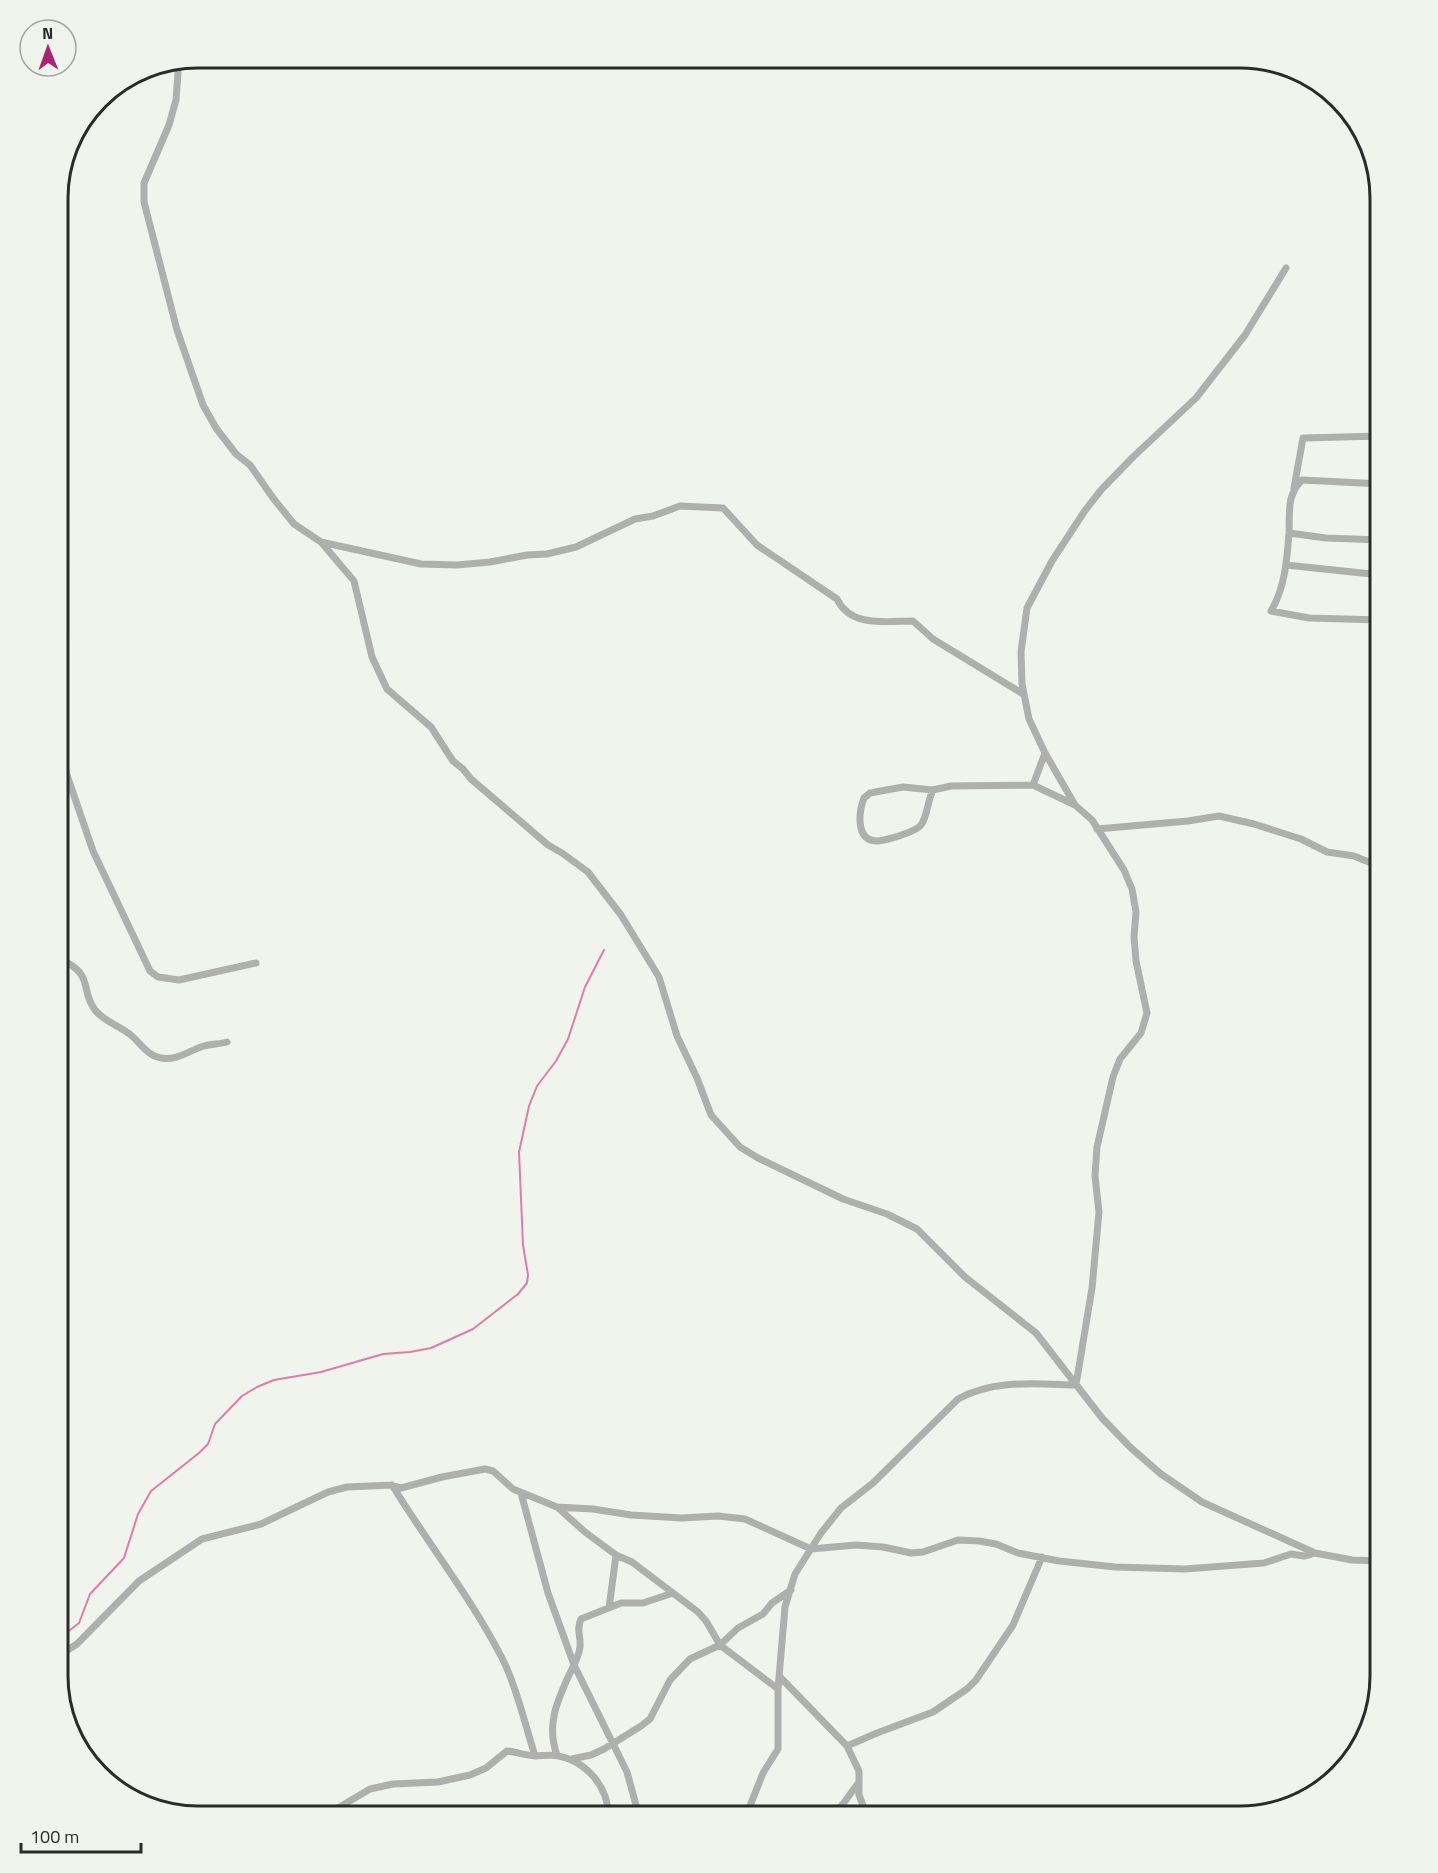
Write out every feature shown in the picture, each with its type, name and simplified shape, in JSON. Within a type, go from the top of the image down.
[{"type":"street","points":[[178,69],[176,100],[169,125],[144,183],[147,219],[177,330],[203,405],[216,428],[236,454],[250,465],[294,524],[321,542],[354,581],[372,657],[387,689],[430,727],[453,761],[471,779],[548,845],[588,872],[621,915],[659,977],[677,1036],[711,1115],[740,1147],[758,1158],[843,1199],[887,1214],[917,1229],[965,1277],[1036,1333],[1102,1418],[1161,1474],[1202,1502],[1315,1553],[1352,1560],[1370,1561]]},
{"type":"street","points":[[1075,805],[1044,753],[1029,719],[1023,694],[1021,652],[1027,608],[1052,561],[1101,490],[1196,398],[1245,335],[1286,268]]},
{"type":"street","points":[[1370,436],[1303,438],[1294,477],[1294,489],[1288,507],[1289,533],[1286,565],[1280,593],[1271,610],[1309,618],[1370,620]]},
{"type":"street","points":[[1294,489],[1302,480],[1370,483]]},
{"type":"street","points":[[321,542],[421,564],[457,565],[547,554],[576,547],[635,519],[653,516],[680,506],[723,508],[757,545],[837,600],[844,611],[852,617],[886,622],[913,621],[933,639],[1023,694]]},
{"type":"street","points":[[1289,533],[1326,538],[1370,540]]},
{"type":"street","points":[[1286,565],[1370,574]]},
{"type":"street","points":[[1033,785],[1044,753]]},
{"type":"street","points":[[68,778],[93,851],[150,971],[158,977],[179,980],[255,963]]},
{"type":"street","points":[[933,790],[922,824],[918,828],[881,841],[869,839],[862,833],[860,817],[866,795],[903,787],[933,790],[951,786],[1033,785],[1075,805],[1092,820],[1118,860],[1131,889],[1136,912],[1134,937],[1136,961],[1147,1013],[1141,1033],[1120,1059],[1113,1077],[1097,1147],[1095,1176],[1099,1212],[1092,1288],[1076,1385]]},
{"type":"street","points":[[1097,829],[1219,816],[1254,824],[1301,839],[1327,852],[1353,856],[1370,863]]},
{"type":"street","points":[[68,963],[78,970],[83,977],[90,1003],[97,1012],[131,1035],[146,1051],[160,1058],[173,1058],[189,1054],[204,1046],[227,1042]]},
{"type":"street","points":[[750,1806],[763,1773],[778,1749],[778,1689],[785,1607],[795,1574],[842,1508],[873,1483],[958,1399],[972,1391],[991,1386],[1014,1384],[1076,1385]]},
{"type":"street","points":[[68,1649],[139,1581],[202,1539],[261,1524],[328,1492],[347,1487],[392,1485],[401,1488],[485,1469],[494,1471],[513,1489],[557,1507],[616,1555],[632,1562],[706,1621],[720,1645],[778,1689]]},
{"type":"street","points":[[392,1485],[502,1657],[535,1756]]},
{"type":"street","points":[[521,1492],[548,1593],[574,1665],[627,1772],[636,1806]]},
{"type":"street","points":[[557,1507],[593,1509],[631,1515],[682,1518],[718,1516],[745,1519],[811,1549],[856,1545],[883,1547],[911,1553],[923,1552],[958,1540],[979,1541],[1059,1562],[1185,1569],[1264,1563],[1291,1554],[1304,1556],[1315,1553]]},
{"type":"street","points":[[609,1608],[616,1555]]},
{"type":"street","points":[[847,1746],[933,1712],[967,1689],[976,1680],[1013,1625],[1042,1557]]},
{"type":"street","points":[[570,1759],[591,1755],[650,1719],[670,1680],[690,1659],[720,1645],[738,1628],[763,1614],[772,1603],[792,1590]]},
{"type":"street","points":[[557,1755],[553,1744],[552,1717],[580,1647],[578,1625],[581,1619],[627,1602],[643,1603],[673,1593]]},
{"type":"street","points":[[780,1677],[847,1746],[857,1764],[862,1806]]},
{"type":"street","points":[[341,1806],[370,1789],[393,1784],[438,1782],[470,1775],[486,1768],[507,1751],[535,1756],[557,1755],[581,1764],[602,1788],[607,1806]]},
{"type":"street","points":[[841,1806],[859,1782]]},
{"type":"waterway","points":[[68,1632],[79,1623],[90,1594],[124,1558],[138,1514],[151,1491],[208,1444],[215,1424],[242,1396],[274,1380],[321,1372],[383,1354],[431,1348],[473,1329],[518,1294],[527,1283],[519,1152],[529,1106],[537,1086],[556,1061],[568,1039],[585,987],[604,950]]}]
